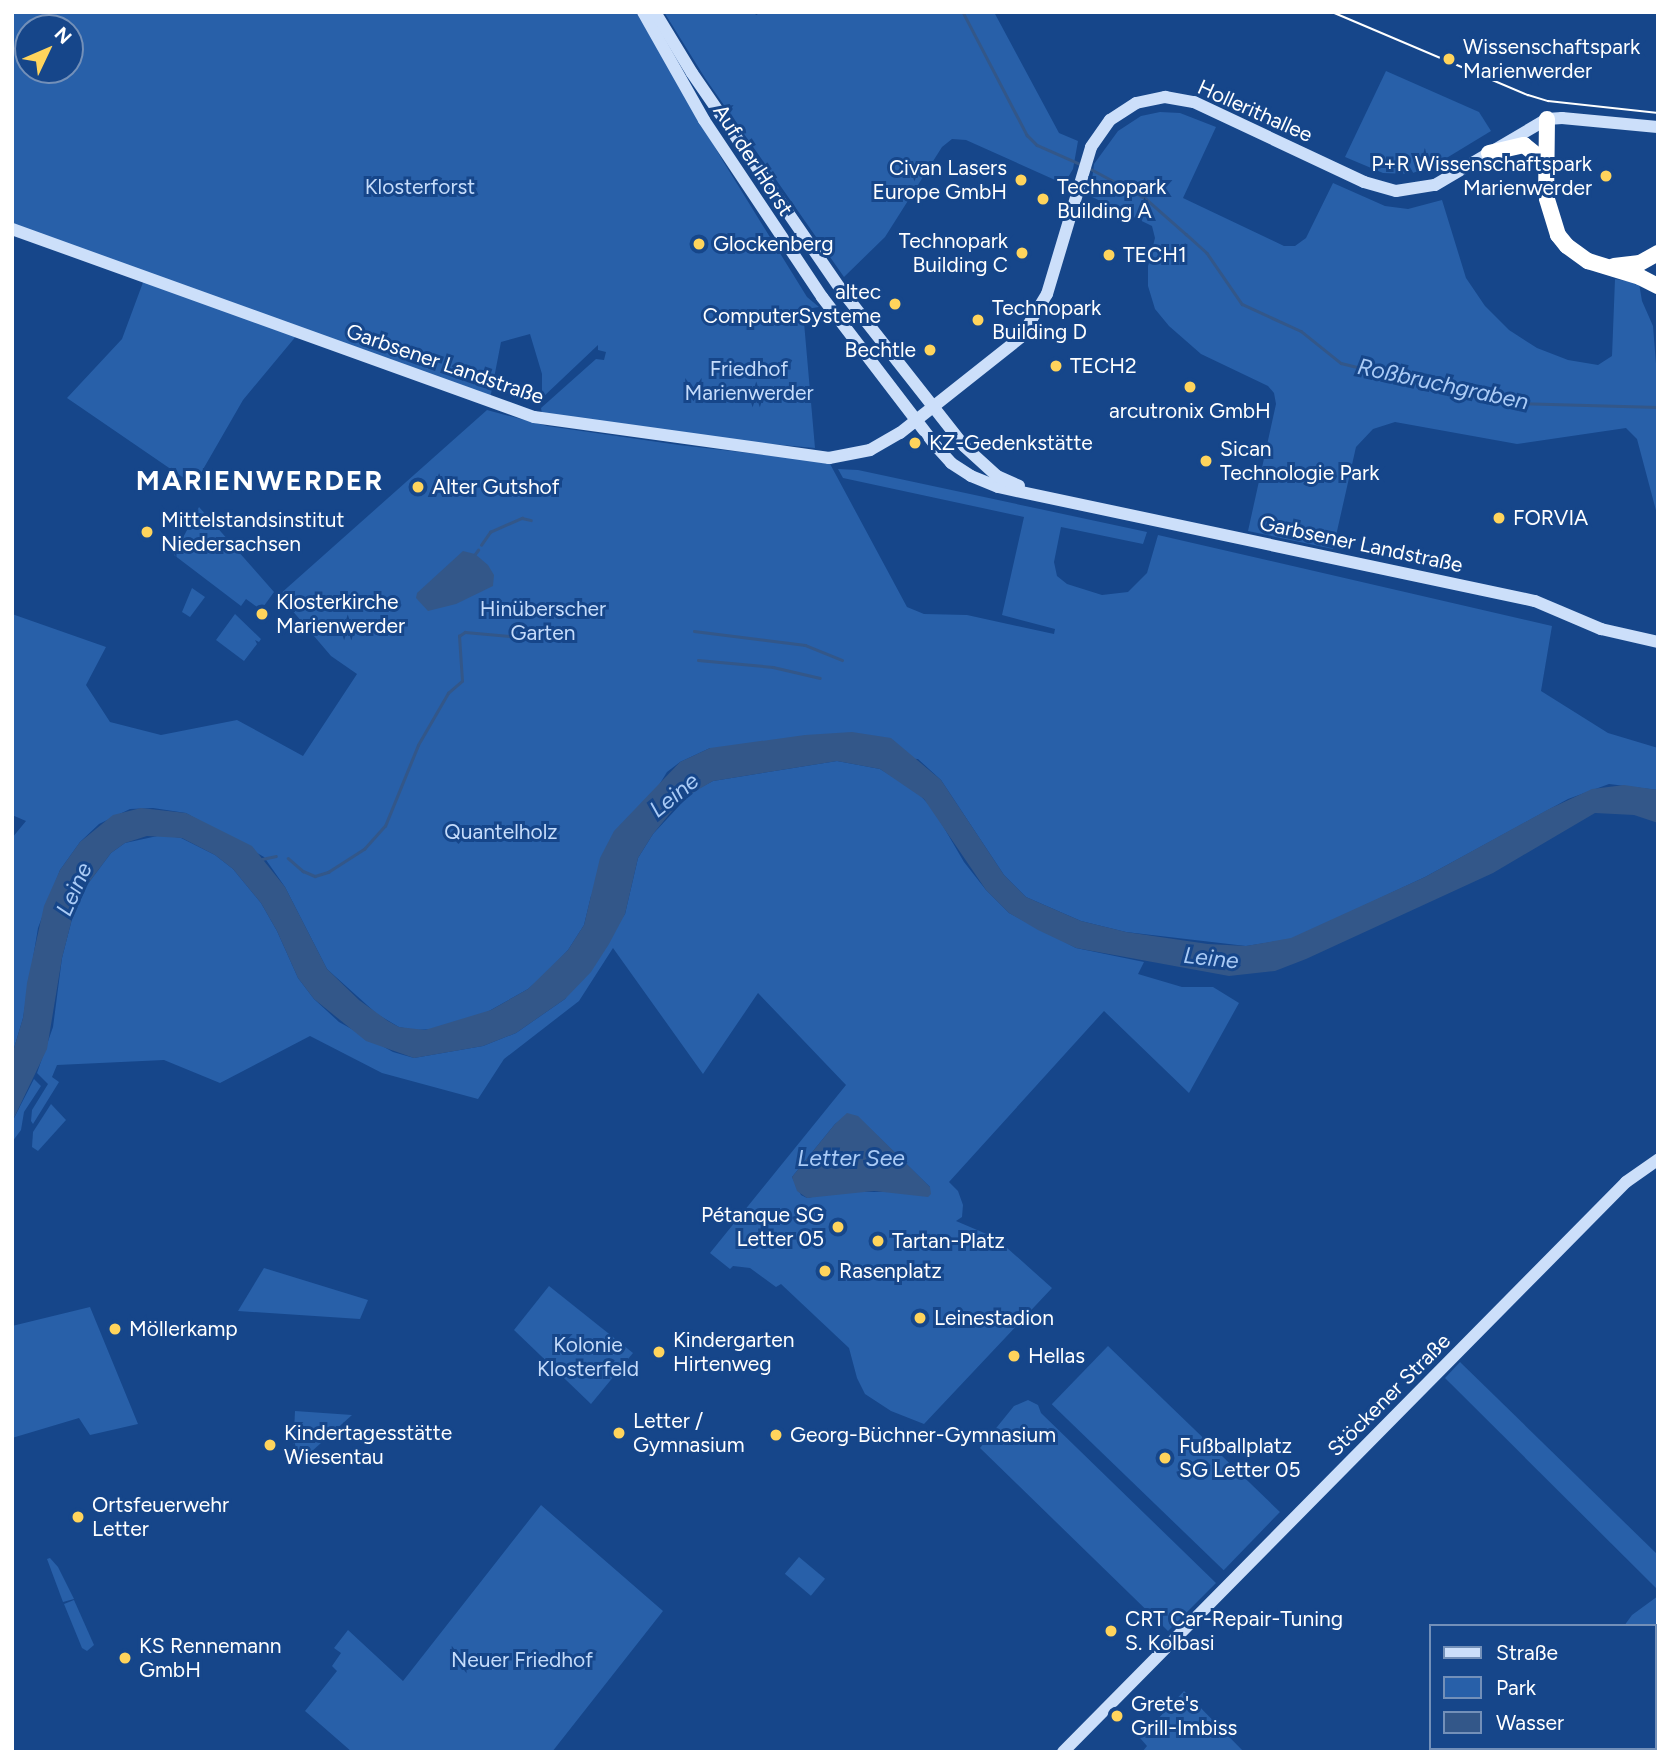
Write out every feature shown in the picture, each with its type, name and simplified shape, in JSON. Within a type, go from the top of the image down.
[{"type":"highway","points":[[1547,119],[1545,169],[1548,209],[1558,235],[1577,255],[1609,266],[1640,270],[1658,286]]},
{"type":"highway","points":[[1489,153],[1524,145],[1535,153],[1545,169]]},
{"type":"highway","points":[[1640,270],[1657,254]]},
{"type":"street","name":"Auf der Horst","points":[[643,12],[704,120],[777,234],[916,422]]},
{"type":"street","name":"Auf der Horst","points":[[655,12],[704,92],[839,288],[933,409]]},
{"type":"street","name":"Hollerithallee","points":[[933,409],[1009,350],[1036,317],[1050,283],[1084,166],[1094,141],[1115,116],[1136,103],[1165,97],[1205,106],[1364,182],[1389,190],[1413,191],[1435,185],[1547,119]]},
{"type":"street","points":[[1547,119],[1658,127]]},
{"type":"street","name":"Garbsener Landstraße","points":[[12,229],[534,417],[822,458],[870,450],[933,409],[979,463],[998,477],[1052,497]]},
{"type":"street","name":"Garbsener Landstraße","points":[[916,422],[944,457],[971,476],[998,487],[1535,601],[1601,629],[1658,642]]},
{"type":"street","name":"Stöckener Straße","points":[[1063,1752],[1626,1182],[1658,1160]]},
{"type":"green space","name":"Klosterforst","points":[[12,12],[636,12],[807,297],[819,307],[745,319],[803,311],[815,448],[683,436],[542,414],[541,408],[596,359],[604,360],[606,352],[598,350],[598,345],[542,398],[542,374],[530,334],[501,342],[490,399],[302,329],[243,400],[194,485],[67,398],[122,339],[145,277],[12,226]]},
{"type":"green space","points":[[664,12],[754,12],[756,15],[762,12],[994,12],[1059,133],[1078,141],[1073,169],[1064,184],[966,140],[952,139],[942,147],[885,237],[844,277],[705,78]]},
{"type":"green space","points":[[1386,71],[1479,112],[1491,131],[1435,165],[1410,174],[1383,173],[1345,157]]},
{"type":"green space","points":[[1160,112],[1180,113],[1216,127],[1183,198],[1284,246],[1295,246],[1306,238],[1333,183],[1385,206],[1408,209],[1442,200],[1466,278],[1485,306],[1509,330],[1537,348],[1568,360],[1598,365],[1612,356],[1615,279],[1639,283],[1642,301],[1653,326],[1658,389],[1658,518],[1637,439],[1626,428],[1517,444],[1395,422],[1373,429],[1356,447],[1333,549],[1248,531],[1276,404],[1274,393],[1268,386],[1201,354],[1169,326],[1155,309],[1148,286],[1148,266],[1155,238],[1152,226],[1090,196],[1094,164],[1118,131],[1141,116]]},
{"type":"green space","points":[[487,410],[547,426],[679,445],[829,462],[907,607],[924,614],[967,615],[1054,634],[1055,629],[1002,615],[1024,517],[843,478],[838,469],[858,470],[1147,532],[1143,544],[1061,527],[1054,562],[1057,576],[1067,584],[1102,595],[1128,592],[1147,573],[1158,535],[1552,626],[1541,691],[1608,733],[1658,748],[1658,790],[1609,784],[1568,799],[1425,877],[1318,927],[1291,939],[1246,946],[1126,932],[1081,921],[1026,897],[1004,875],[941,780],[918,759],[710,748],[680,762],[667,772],[591,896],[584,925],[568,950],[545,974],[528,989],[480,1016],[434,1029],[415,1030],[399,1027],[377,1014],[327,969],[285,887],[264,857],[186,813],[153,808],[130,809],[99,824],[80,842],[60,870],[38,928],[23,1018],[12,1055],[12,838],[26,821],[12,815],[12,614],[106,647],[86,685],[110,722],[161,735],[237,720],[303,756],[357,674],[331,656],[279,595]]},
{"type":"green space","points":[[199,507],[274,592],[261,610],[246,599],[241,606],[174,555]]},
{"type":"green space","points":[[192,588],[205,597],[190,617],[182,612]]},
{"type":"green space","points":[[235,614],[261,639],[259,642],[255,640],[257,644],[244,661],[216,640]]},
{"type":"green space","points":[[837,761],[880,769],[916,791],[933,809],[964,862],[1009,913],[1076,948],[1144,962],[1138,974],[1182,987],[1213,987],[1239,1003],[1189,1093],[1104,1011],[949,1182],[958,1191],[963,1205],[962,1217],[956,1221],[996,1238],[1052,1288],[924,1424],[891,1411],[865,1394],[857,1378],[849,1348],[781,1284],[776,1287],[750,1268],[733,1266],[730,1269],[710,1253],[846,1085],[758,993],[703,1074],[613,948],[579,1001],[504,1059],[478,1099],[382,1073],[310,1036],[220,1083],[164,1060],[57,1065],[52,1077],[59,1082],[33,1124],[31,1121],[32,1110],[48,1084],[37,1073],[53,1027],[62,958],[72,919],[87,885],[111,853],[125,843],[162,835],[181,838],[215,855],[233,869],[261,903],[298,978],[314,999],[339,1022],[393,1052],[414,1058],[483,1046],[516,1033],[565,999],[625,914],[638,858],[653,834],[692,792],[713,781]],"holes":[[[848,1114],[858,1117],[930,1187],[895,1192],[839,1192],[807,1198],[801,1195],[792,1177],[835,1124]]]},
{"type":"green space","points":[[34,1079],[41,1086],[24,1112],[21,1130],[12,1142],[12,1122]]},
{"type":"green space","points":[[51,1104],[66,1120],[38,1151],[32,1147],[33,1132]]},
{"type":"green space","points":[[264,1268],[368,1300],[360,1319],[238,1311]]},
{"type":"green space","name":"Kolonie Klosterfeld","points":[[549,1286],[633,1353],[591,1404],[514,1330]]},
{"type":"green space","points":[[90,1307],[138,1424],[90,1435],[79,1418],[12,1438],[12,1326]]},
{"type":"green space","name":"Fußballplatz SG Letter 05","points":[[1108,1346],[1280,1512],[1224,1570],[1052,1404]]},
{"type":"green space","points":[[1460,1362],[1658,1555],[1658,1590],[1445,1378]]},
{"type":"green space","points":[[1028,1400],[1038,1405],[1041,1413],[1216,1583],[1168,1631],[980,1448],[1014,1406]]},
{"type":"green space","points":[[295,1411],[352,1415],[301,1461],[293,1452]]},
{"type":"green space","name":"Neuer Friedhof","points":[[541,1505],[663,1611],[552,1752],[352,1752],[305,1711],[337,1671],[332,1666],[341,1653],[334,1648],[348,1630],[403,1681]]},
{"type":"green space","points":[[799,1557],[825,1579],[811,1596],[785,1574]]},
{"type":"green space","points":[[50,1558],[58,1567],[74,1599],[63,1602],[47,1559]]},
{"type":"green space","points":[[1658,1596],[1656,1626],[1656,1624],[1625,1624],[1632,1615]]},
{"type":"green space","points":[[74,1600],[94,1645],[87,1651],[82,1648],[64,1604]]},
{"type":"green space","points":[[1658,1686],[1658,1752],[1613,1752],[1656,1750]]},
{"type":"green space","points":[[1184,1691],[1244,1752],[1142,1752],[1147,1746],[1140,1738]]},
{"type":"water","points":[[463,551],[475,554],[488,565],[494,575],[493,586],[456,604],[428,611],[416,598],[417,593]]},
{"type":"water","name":"Leine","points":[[852,732],[891,738],[941,780],[1004,875],[1026,897],[1081,921],[1126,932],[1208,944],[1246,946],[1291,938],[1425,877],[1549,809],[1592,789],[1624,785],[1658,790],[1658,823],[1634,815],[1595,813],[1493,873],[1306,959],[1275,971],[1229,976],[1076,948],[1009,913],[986,890],[924,799],[880,769],[837,761],[713,781],[682,799],[653,834],[638,858],[625,914],[609,944],[591,972],[565,999],[516,1033],[483,1046],[414,1058],[366,1041],[314,999],[298,978],[261,903],[233,869],[215,855],[182,838],[147,836],[125,843],[111,853],[87,885],[72,919],[62,958],[47,1049],[12,1122],[12,1055],[23,1018],[27,983],[44,906],[60,870],[80,842],[113,815],[141,808],[186,813],[252,846],[285,887],[327,969],[359,1000],[388,1021],[399,1027],[425,1030],[491,1010],[528,989],[568,950],[584,925],[600,858],[614,831],[680,762],[710,748],[805,735]]},
{"type":"water","name":"Letter See","points":[[847,1113],[858,1116],[930,1187],[931,1194],[928,1197],[874,1191],[807,1198],[797,1191],[792,1177]]},
{"type":"water","points":[[1658,1624],[1656,1688],[1656,1626]]},
{"type":"waterway","name":"Roßbruchgraben","points":[[963,12],[1027,135],[1037,145],[1080,164]]},
{"type":"waterway","name":"Roßbruchgraben","points":[[1089,168],[1145,198],[1186,234],[1207,253],[1242,304],[1301,331],[1341,363],[1465,394],[1518,403],[1658,407]]},
{"type":"waterway","points":[[481,545],[490,532],[522,518],[531,520]]},
{"type":"waterway","points":[[475,554],[478,550]]},
{"type":"waterway","points":[[694,631],[805,645],[842,660]]},
{"type":"waterway","points":[[288,858],[303,871],[315,876],[328,872],[364,849],[385,826],[418,745],[448,693],[462,681],[459,636],[465,632],[520,637]]},
{"type":"waterway","points":[[698,660],[773,667],[820,678]]},
{"type":"waterway","points":[[262,859],[276,856]]},
{"type":"tram line","points":[[1332,12],[1528,95],[1548,101],[1658,113]]},
{"type":"place","name":"Wissenschaftspark Marienwerder","points":[[1449,59]]},
{"type":"place","name":"P+R Wissenschaftspark Marienwerder","points":[[1606,176]]},
{"type":"place","name":"Civan Lasers Europe GmbH","points":[[1021,180]]},
{"type":"place","name":"Technopark Building A","points":[[1043,199]]},
{"type":"place","name":"Glockenberg","points":[[699,244]]},
{"type":"place","name":"Technopark Building C","points":[[1022,253]]},
{"type":"place","name":"TECH1","points":[[1109,255]]},
{"type":"place","name":"altec ComputerSysteme","points":[[895,304]]},
{"type":"place","name":"Technopark Building D","points":[[978,320]]},
{"type":"place","name":"Bechtle","points":[[930,350]]},
{"type":"place","name":"TECH2","points":[[1056,366]]},
{"type":"place","name":"arcutronix GmbH","points":[[1190,387]]},
{"type":"place","name":"KZ-Gedenkstätte","points":[[915,443]]},
{"type":"place","name":"Sican Technologie Park","points":[[1206,461]]},
{"type":"place","name":"Alter Gutshof","points":[[418,487]]},
{"type":"place","name":"FORVIA","points":[[1499,518]]},
{"type":"place","name":"Mittelstandsinstitut Niedersachsen","points":[[147,532]]},
{"type":"place","name":"Klosterkirche Marienwerder","points":[[262,614]]},
{"type":"place","name":"Pétanque SG Letter 05","points":[[838,1227]]},
{"type":"place","name":"Tartan-Platz","points":[[878,1241]]},
{"type":"place","name":"Rasenplatz","points":[[825,1271]]},
{"type":"place","name":"Leinestadion","points":[[920,1318]]},
{"type":"place","name":"Möllerkamp","points":[[115,1329]]},
{"type":"place","name":"Kindergarten Hirtenweg","points":[[659,1352]]},
{"type":"place","name":"Hellas","points":[[1014,1356]]},
{"type":"place","name":"Letter / Gymnasium","points":[[619,1433]]},
{"type":"place","name":"Georg-Büchner-Gymnasium","points":[[776,1435]]},
{"type":"place","name":"Kindertagesstätte Wiesentau","points":[[270,1445]]},
{"type":"place","name":"Fußballplatz SG Letter 05","points":[[1165,1458]]},
{"type":"place","name":"Ortsfeuerwehr Letter","points":[[78,1517]]},
{"type":"place","name":"CRT Car-Repair-Tuning S. Kolbasi","points":[[1111,1631]]},
{"type":"place","name":"KS Rennemann GmbH","points":[[125,1658]]},
{"type":"place","name":"Grete's Grill-Imbiss","points":[[1117,1716]]},
{"type":"district","name":"MARIENWERDER","points":[[260,480]]},
{"type":"park label","name":"Friedhof Marienwerder","points":[[749,381]]},
{"type":"park label","name":"Hinüberscher Garten","points":[[543,621]]},
{"type":"park label","name":"Quantelholz","points":[[501,832]]}]
